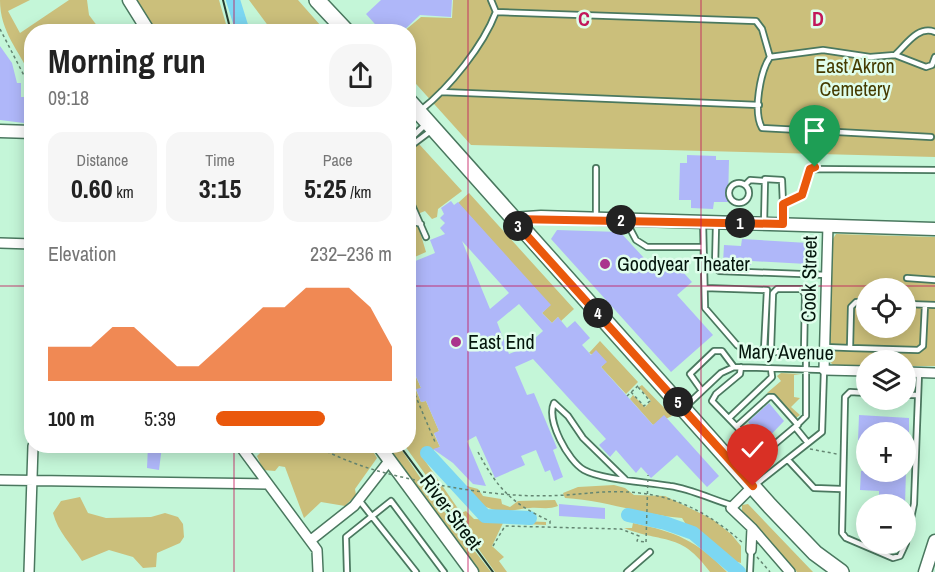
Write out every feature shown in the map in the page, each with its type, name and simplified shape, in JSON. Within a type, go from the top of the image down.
[{"type":"main road","points":[[317,0],[340,24]]},
{"type":"main road","points":[[416,109],[512,219],[753,486],[815,553],[841,572]]},
{"type":"street","points":[[129,0],[144,24]]},
{"type":"street","points":[[0,131],[24,132]]},
{"type":"street","points":[[512,219],[596,219],[935,229]]},
{"type":"street","name":"Cook Street","points":[[824,370],[828,225]]},
{"type":"street","points":[[0,243],[24,243]]},
{"type":"street","name":"Mary Avenue","points":[[824,370],[856,371]]},
{"type":"street","points":[[919,372],[935,373]]},
{"type":"street","points":[[29,572],[33,453]]},
{"type":"street","points":[[245,453],[311,540],[317,550],[318,572]]},
{"type":"street","name":"River Street","points":[[384,453],[472,572]]},
{"type":"street","points":[[311,540],[359,501],[389,461]]},
{"type":"street","points":[[0,480],[268,484]]},
{"type":"street","points":[[753,486],[731,505],[732,511],[752,528],[790,572]]},
{"type":"street","points":[[751,550],[752,528]]},
{"type":"street","points":[[925,572],[935,541]]},
{"type":"lane","points":[[416,137],[427,121],[441,92],[485,37],[496,12],[491,0]]},
{"type":"lane","points":[[496,12],[756,21],[762,29],[770,57],[763,68],[758,116],[762,128],[931,137]]},
{"type":"lane","points":[[895,55],[915,35],[923,31],[935,32]]},
{"type":"lane","points":[[770,57],[823,50],[870,57],[895,55],[926,67],[932,65],[935,57]]},
{"type":"lane","points":[[441,92],[759,105]]},
{"type":"lane","points":[[416,133],[427,121]]},
{"type":"lane","points":[[783,204],[802,195],[810,169],[815,167],[935,170]]},
{"type":"lane","points":[[596,168],[596,219]]},
{"type":"lane","points":[[745,185],[750,180],[764,181],[767,178],[782,180],[783,224]]},
{"type":"lane","points":[[764,181],[764,224]]},
{"type":"lane","points":[[738,184],[745,185],[749,190],[748,199],[740,203],[734,202],[730,196],[732,187],[738,184]]},
{"type":"lane","points":[[416,213],[426,237]]},
{"type":"lane","points":[[626,220],[636,240],[647,247],[703,247]]},
{"type":"lane","points":[[416,222],[421,224]]},
{"type":"lane","points":[[703,222],[705,308],[737,345],[745,350],[764,350],[766,290],[705,288]]},
{"type":"lane","points":[[716,222],[715,267],[719,271],[827,275]]},
{"type":"lane","points":[[916,279],[935,280]]},
{"type":"lane","points":[[741,367],[740,374],[716,394],[712,401],[763,454],[806,416],[805,294],[802,289],[777,289],[773,293],[771,348],[775,352],[804,353]]},
{"type":"lane","points":[[850,348],[851,307],[856,302]]},
{"type":"lane","points":[[916,305],[935,305]]},
{"type":"lane","points":[[825,347],[918,350],[923,346],[925,305]]},
{"type":"lane","points":[[702,391],[690,374],[692,369],[714,351],[722,351],[734,367]]},
{"type":"lane","name":"Mary Avenue","points":[[683,408],[721,373],[734,367],[824,370]]},
{"type":"lane","points":[[729,418],[772,377],[771,369]]},
{"type":"lane","points":[[753,486],[809,446],[822,432],[824,370]]},
{"type":"lane","points":[[914,494],[919,372]]},
{"type":"lane","points":[[856,392],[850,392],[845,397],[840,522],[842,533],[846,538],[856,542]]},
{"type":"lane","points":[[736,426],[769,397],[773,397],[797,426],[809,446]]},
{"type":"lane","points":[[625,479],[583,438],[568,416],[554,403],[552,407],[555,428],[573,461],[586,471],[625,479],[673,486],[731,505]]},
{"type":"lane","points":[[788,460],[814,488],[841,489]]},
{"type":"lane","points":[[359,501],[372,514],[416,572]]},
{"type":"lane","points":[[347,572],[346,537],[391,501],[444,572]]},
{"type":"lane","points":[[750,572],[751,550]]},
{"type":"lane","points":[[627,572],[650,552]]},
{"type":"lane","points":[[884,554],[893,558],[901,554]]},
{"type":"path","points":[[0,29],[24,76]]},
{"type":"path","points":[[627,396],[631,392],[639,385],[650,401],[644,406],[631,392]]},
{"type":"path","points":[[416,394],[435,442],[437,441]]},
{"type":"path","points":[[809,446],[837,454]]},
{"type":"path","points":[[478,452],[491,477],[513,501],[550,521],[550,527]]},
{"type":"path","points":[[331,453],[371,471],[489,494],[549,498],[635,491],[677,500],[720,523],[751,550],[770,572]]},
{"type":"path","points":[[493,546],[505,526],[621,530],[639,536],[637,541],[646,542],[648,475]]},
{"type":"green space","points":[[0,0],[30,0],[8,11],[20,33],[24,30],[24,64],[3,22]]},
{"type":"green space","points":[[69,0],[87,0],[89,15],[96,24],[33,24]]},
{"type":"green space","points":[[136,0],[219,0],[226,24],[151,24]]},
{"type":"green space","points":[[249,0],[298,0],[319,24],[267,24]]},
{"type":"green space","name":"East Akron Cemetery","points":[[453,0],[935,0],[935,157],[471,145],[416,84],[416,24],[413,24],[421,17],[452,18]]},
{"type":"green space","points":[[416,141],[462,191],[438,209],[437,217],[432,219],[425,211],[416,215]]},
{"type":"green space","points":[[469,193],[574,309],[561,321],[558,317],[552,323],[542,313],[550,305],[458,203]]},
{"type":"green space","points":[[416,218],[426,252],[416,256]]},
{"type":"green space","points":[[836,234],[935,237],[935,366],[916,366],[916,350],[856,350],[856,366],[833,365],[829,361],[831,242]]},
{"type":"green space","points":[[600,341],[638,382],[626,394],[601,367],[606,362],[589,353]]},
{"type":"green space","points":[[781,373],[801,374],[794,375],[794,397],[800,398],[791,407],[800,415],[796,418],[774,395],[767,393],[781,381],[777,376]]},
{"type":"green space","points":[[416,377],[421,388],[416,390]]},
{"type":"green space","points":[[642,385],[672,416],[653,425],[630,399],[633,395],[645,407],[651,401],[639,387]]},
{"type":"green space","points":[[416,390],[421,402],[426,401],[439,431],[434,434],[440,447],[421,455],[461,513],[466,511],[474,519],[546,522],[546,525],[503,523],[492,546],[504,557],[499,561],[507,572],[495,572],[410,453],[416,453]]},
{"type":"green space","points":[[260,453],[374,453],[377,458],[355,489],[356,495],[345,506],[321,502],[304,518],[285,467],[279,466],[275,471],[263,470],[257,456]]},
{"type":"green space","points":[[389,453],[404,453],[433,497],[491,572],[479,572]]},
{"type":"green space","points":[[463,485],[478,489],[483,496],[501,499],[502,504],[510,507],[518,501],[555,500],[558,506],[510,511],[496,510],[470,497]]},
{"type":"green space","points":[[614,485],[625,488],[634,495],[665,496],[712,519],[731,534],[741,546],[741,563],[731,560],[702,533],[687,526],[682,518],[565,498],[563,493],[578,487]]},
{"type":"green space","points":[[80,497],[88,513],[106,518],[151,517],[165,513],[178,517],[183,524],[184,537],[180,543],[157,553],[156,567],[143,568],[133,557],[109,550],[82,561],[61,532],[53,513],[61,501]]},
{"type":"green space","points":[[748,504],[813,572],[797,572],[742,513],[742,505]]},
{"type":"green space","points":[[633,523],[684,539],[705,552],[727,572],[710,572],[690,550],[680,544],[624,528],[632,528]]},
{"type":"building","points":[[381,0],[452,0],[451,17],[420,15],[410,24],[375,24],[366,14]]},
{"type":"building","points":[[0,46],[12,63],[17,83],[21,83],[21,97],[24,97],[24,123],[0,120]]},
{"type":"building","points":[[687,155],[716,156],[716,160],[729,160],[728,202],[714,202],[713,209],[691,208],[691,200],[679,200],[680,163],[687,163]]},
{"type":"building","name":"East End","points":[[451,201],[454,205],[458,202],[551,305],[542,313],[552,323],[558,317],[567,328],[575,321],[590,338],[582,345],[591,355],[596,350],[607,362],[601,367],[653,425],[664,415],[719,476],[707,487],[677,455],[651,478],[641,467],[636,473],[616,450],[610,457],[599,445],[606,439],[533,359],[515,367],[527,395],[534,393],[557,448],[553,450],[563,477],[554,481],[550,470],[545,472],[536,450],[521,456],[525,465],[495,478],[476,436],[467,441],[486,486],[473,484],[453,463],[433,449],[440,447],[434,433],[439,431],[426,401],[421,402],[416,389],[421,388],[416,376],[416,261],[435,253],[430,240],[445,234],[440,228],[445,223],[440,218],[444,214],[441,208]],"holes":[[[462,241],[509,293],[490,309]],[[519,304],[543,331],[524,348],[509,354],[497,322]]]},
{"type":"building","points":[[557,230],[620,232],[657,272],[671,259],[692,282],[677,295],[713,335],[671,372],[551,239]]},
{"type":"building","points":[[742,239],[808,243],[807,264],[751,261],[751,265],[723,263],[724,245],[741,246]]},
{"type":"building","points":[[769,403],[784,421],[765,441],[748,422]]},
{"type":"building","points":[[859,415],[909,418],[909,422],[859,422]]},
{"type":"building","points":[[148,453],[161,453],[159,470],[147,468]]},
{"type":"building","points":[[860,482],[906,482],[905,494],[879,494],[879,491],[860,490]]},
{"type":"building","points":[[559,504],[605,508],[605,519],[559,516]]},
{"type":"waterway","points":[[233,0],[240,24]]},
{"type":"waterway","points":[[427,453],[485,516],[530,518]]},
{"type":"waterway","points":[[628,515],[665,523],[693,533],[739,572]]},
{"type":"railway","points":[[223,0],[229,24]]},
{"type":"railway","points":[[405,453],[493,572]]},
{"type":"place","name":"Goodyear Theater","points":[[605,264]]},
{"type":"place","name":"East End","points":[[456,342]]},
{"type":"route","points":[[753,486],[512,219],[783,224],[783,204],[802,195],[808,172],[815,167]]}]
